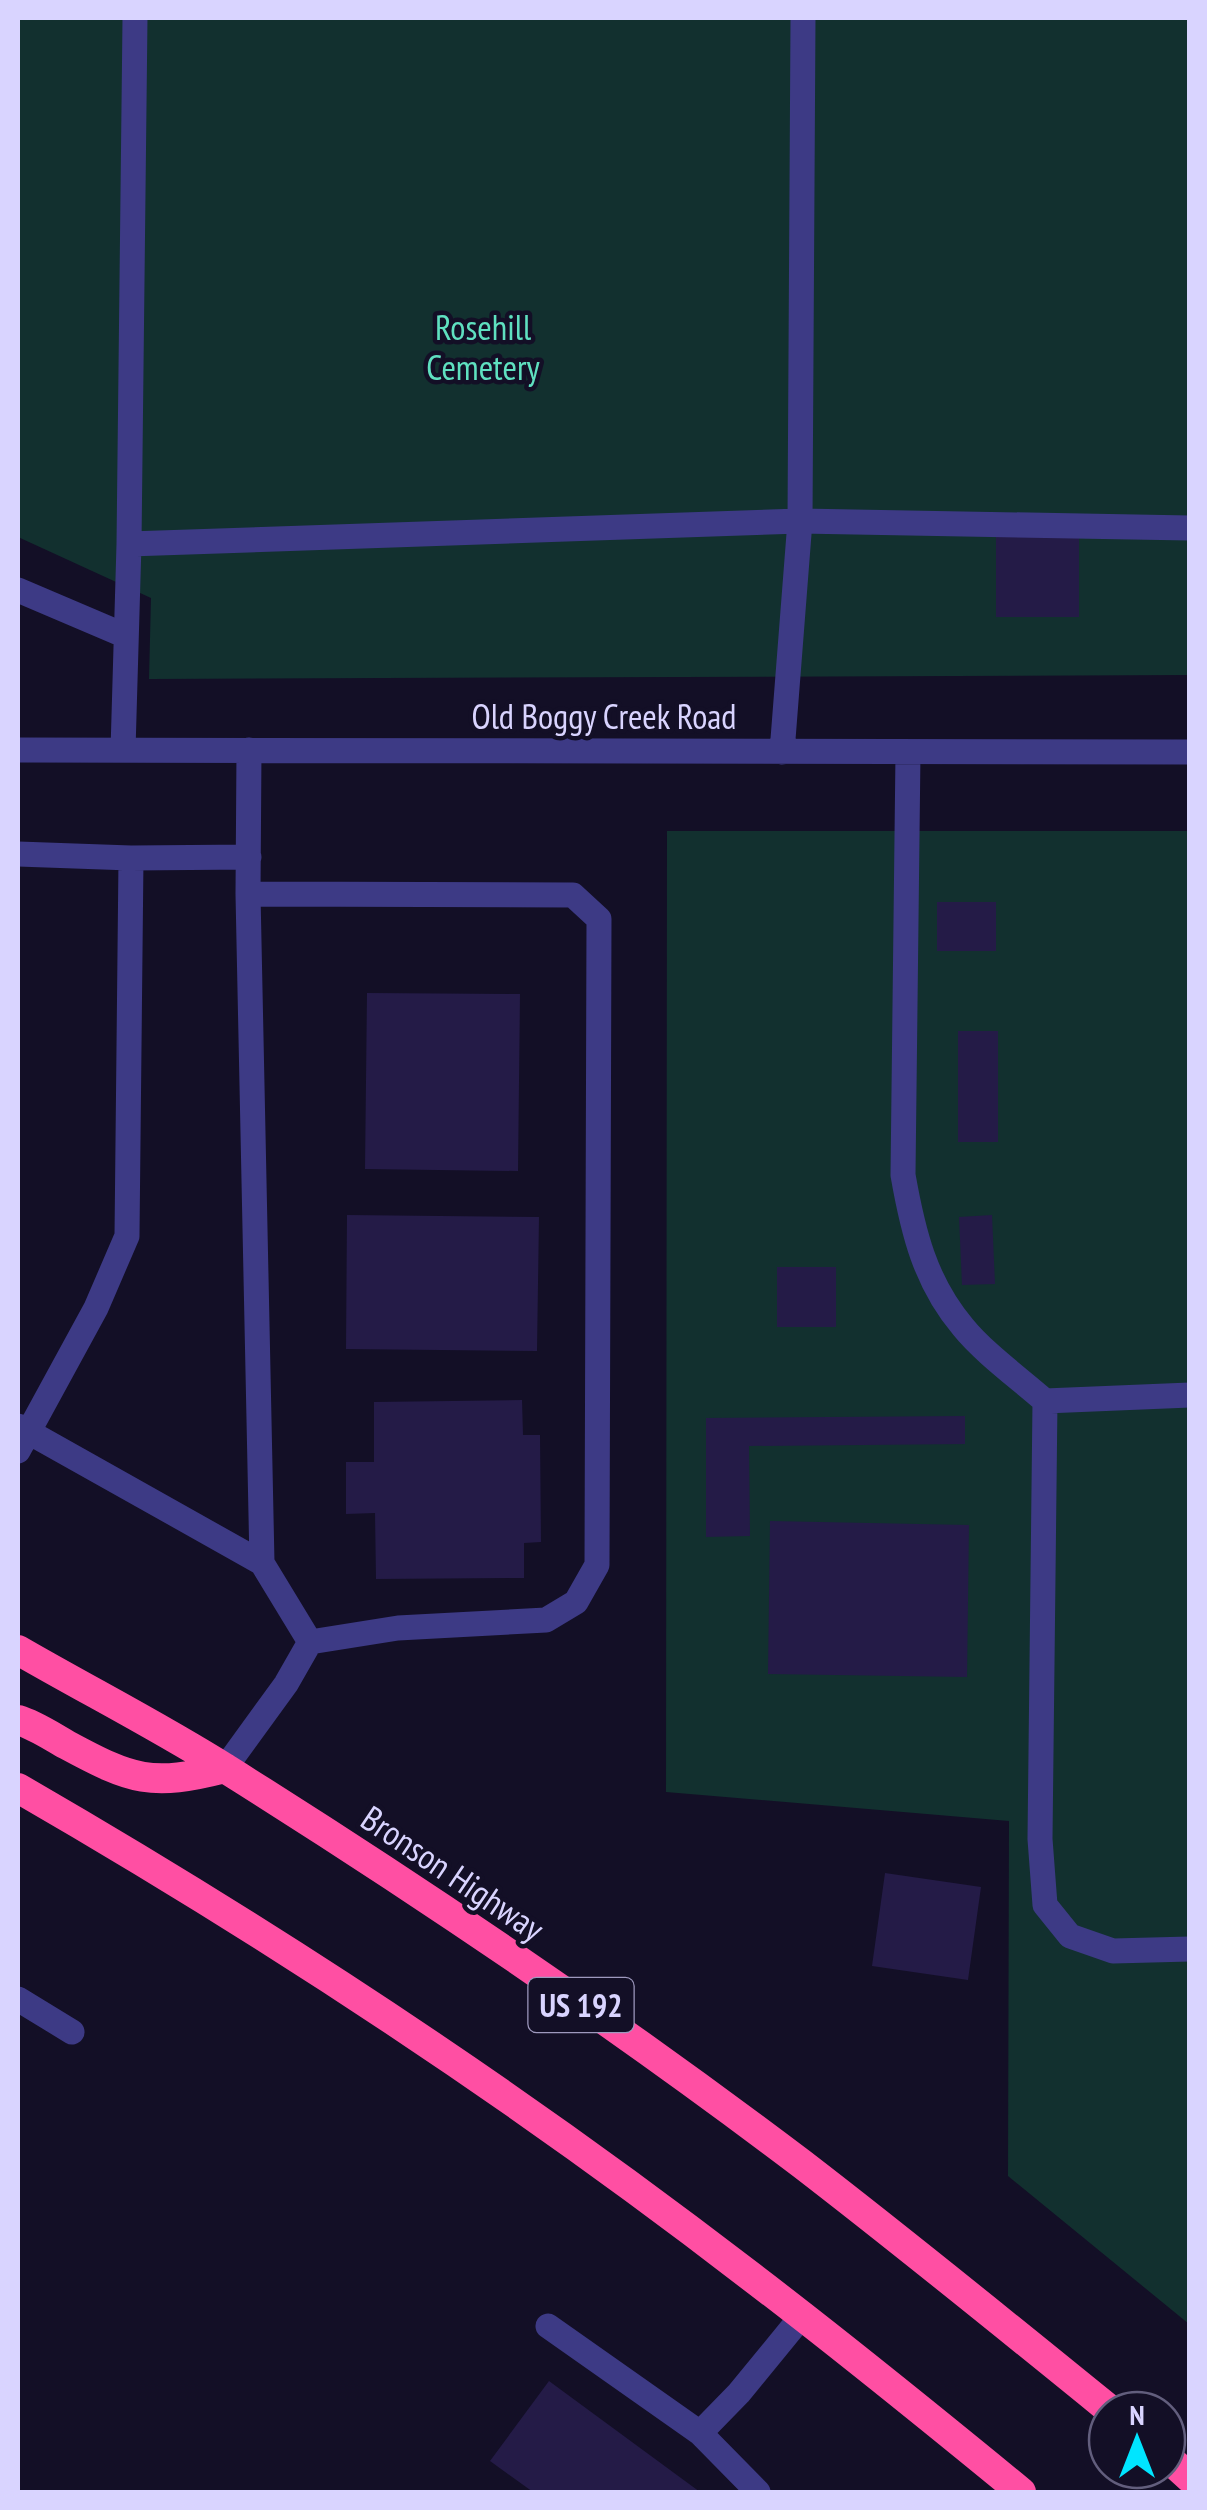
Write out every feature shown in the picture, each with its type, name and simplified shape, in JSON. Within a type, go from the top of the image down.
[{"type":"highway","name":"Bronson Highway","points":[[18,1650],[225,1768],[428,1899],[830,2186],[1087,2391]]},
{"type":"highway","points":[[18,1720],[104,1765],[141,1779],[183,1779],[225,1768]]},
{"type":"highway","points":[[18,1788],[150,1864],[361,1999],[563,2137],[802,2316],[1022,2492]]},
{"type":"street","points":[[124,750],[135,18]]},
{"type":"street","points":[[782,752],[800,521],[803,18]]},
{"type":"street","points":[[129,544],[800,521],[1190,528]]},
{"type":"street","points":[[18,590],[126,636]]},
{"type":"street","name":"Old Boggy Creek Road","points":[[18,750],[1190,752]]},
{"type":"street","points":[[248,750],[262,1564],[310,1642]]},
{"type":"street","points":[[908,752],[903,1176],[913,1231],[938,1293],[965,1330],[1045,1401],[1190,1395]]},
{"type":"street","points":[[18,854],[131,858],[248,856]]},
{"type":"street","points":[[131,858],[127,1236],[96,1308],[21,1436],[262,1564]]},
{"type":"street","points":[[248,894],[574,895],[598,919],[598,1566],[576,1602],[546,1620],[398,1628],[310,1642]]},
{"type":"street","points":[[1045,1401],[1040,1839],[1045,1905],[1070,1936],[1113,1951],[1190,1949]]},
{"type":"street","points":[[225,1768],[286,1684],[310,1642]]},
{"type":"street","points":[[18,1999],[72,2032]]},
{"type":"street","points":[[700,2433],[740,2393],[802,2316]]},
{"type":"street","points":[[548,2326],[700,2433],[758,2492]]},
{"type":"green space","name":"Rosehill Cemetery","points":[[18,18],[1189,18],[1189,675],[149,679],[151,598],[18,537]]},
{"type":"green space","points":[[667,831],[1189,831],[1189,2324],[1008,2176],[1009,1821],[666,1792]]},
{"type":"building","points":[[996,536],[1079,536],[1079,617],[996,617]]},
{"type":"building","points":[[937,902],[996,902],[996,951],[937,951]]},
{"type":"building","points":[[367,993],[520,994],[518,1171],[365,1169]]},
{"type":"building","points":[[958,1031],[998,1031],[998,1142],[958,1142]]},
{"type":"building","points":[[347,1215],[539,1217],[537,1351],[346,1349]]},
{"type":"building","points":[[992,1215],[995,1284],[962,1285],[959,1217]]},
{"type":"building","points":[[777,1267],[836,1267],[836,1327],[777,1327]]},
{"type":"building","points":[[522,1400],[523,1435],[540,1435],[541,1542],[524,1543],[524,1578],[376,1579],[375,1513],[346,1514],[346,1462],[374,1462],[374,1402]]},
{"type":"building","points":[[965,1416],[965,1444],[749,1446],[750,1536],[706,1537],[706,1418]]},
{"type":"building","points":[[770,1521],[969,1525],[967,1677],[768,1674]]},
{"type":"building","points":[[885,1873],[981,1887],[968,1980],[872,1966]]},
{"type":"building","points":[[549,2381],[700,2492],[533,2492],[490,2461]]}]
